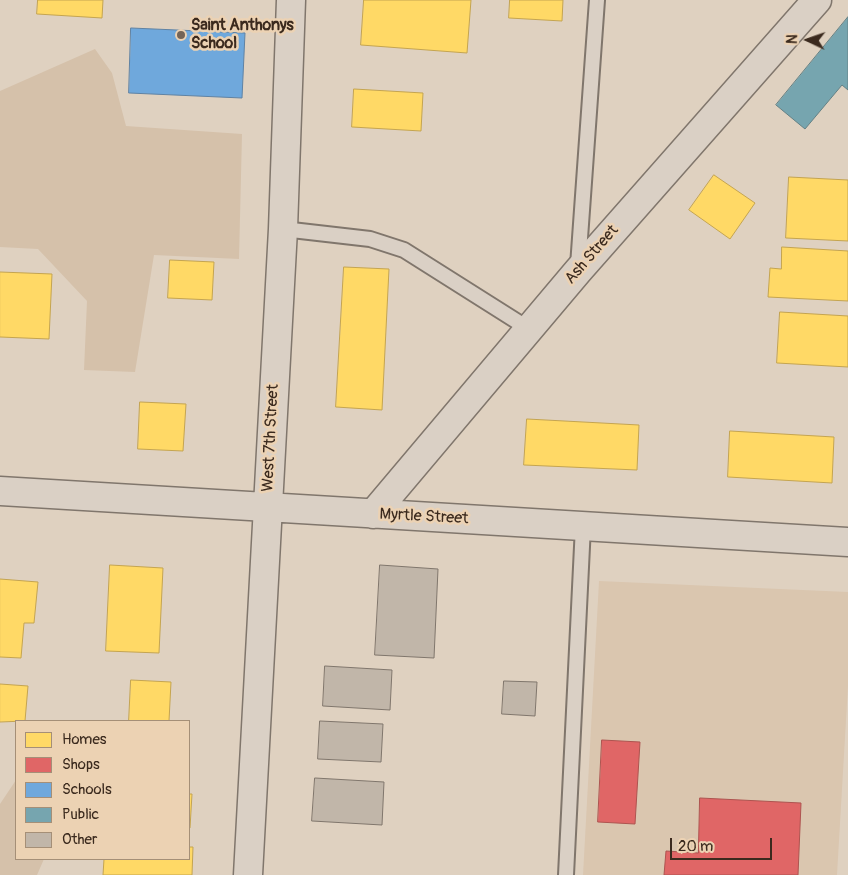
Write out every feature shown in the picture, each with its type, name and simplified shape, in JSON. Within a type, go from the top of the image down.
[{"type":"street","name":"West 7th Street","points":[[248,875],[283,229],[291,0]]},
{"type":"street","name":"Ash Street","points":[[372,514],[578,271],[816,0]]},
{"type":"street","name":"Myrtle Street","points":[[0,491],[848,542]]},
{"type":"lane","points":[[578,271],[597,0]]},
{"type":"lane","points":[[283,229],[370,239],[404,250],[529,329]]},
{"type":"lane","points":[[566,875],[583,526]]},
{"type":"shaded area","points":[[95,49],[112,73],[126,126],[242,134],[239,259],[154,255],[135,372],[84,370],[87,301],[38,249],[0,247],[0,91]]},
{"type":"shaded area","points":[[599,581],[848,592],[848,686],[837,875],[583,875]]},
{"type":"shaded area","points":[[15,782],[15,860],[44,860],[37,875],[0,875],[0,804]]},
{"type":"building: Homes","points":[[38,0],[103,0],[102,18],[37,14]]},
{"type":"building: Homes","points":[[364,0],[471,0],[467,53],[361,45]]},
{"type":"building: Homes","points":[[510,0],[563,0],[562,21],[509,18]]},
{"type":"building: Homes","points":[[354,89],[423,93],[421,131],[352,127]]},
{"type":"building: Homes","points":[[714,175],[755,203],[730,239],[689,210]]},
{"type":"building: Homes","points":[[789,177],[848,180],[848,241],[786,238]]},
{"type":"building: Homes","points":[[782,247],[848,251],[848,301],[768,297],[770,268],[781,269]]},
{"type":"building: Homes","points":[[170,260],[214,262],[212,300],[168,298]]},
{"type":"building: Homes","points":[[344,267],[389,269],[382,410],[336,407]]},
{"type":"building: Homes","points":[[0,272],[52,274],[49,339],[0,337]]},
{"type":"building: Homes","points":[[780,312],[848,316],[848,367],[777,363]]},
{"type":"building: Homes","points":[[140,402],[186,404],[183,451],[138,449]]},
{"type":"building: Homes","points":[[527,419],[639,425],[637,470],[524,465]]},
{"type":"building: Homes","points":[[730,431],[834,437],[832,483],[728,477]]},
{"type":"building: Homes","points":[[110,565],[163,568],[159,653],[106,651]]},
{"type":"building: Homes","points":[[0,579],[38,582],[34,623],[24,623],[21,658],[0,657]]},
{"type":"building: Homes","points":[[131,680],[171,682],[169,720],[129,720]]},
{"type":"building: Homes","points":[[0,684],[28,686],[25,720],[0,722]]},
{"type":"building: Homes","points":[[190,794],[192,794],[190,828]]},
{"type":"building: Homes","points":[[190,847],[193,847],[192,875],[103,875],[104,860],[190,860]]},
{"type":"building: Shops","points":[[602,740],[640,742],[635,824],[598,822]]},
{"type":"building: Shops","points":[[700,798],[801,803],[798,875],[664,875],[666,851],[698,853]]},
{"type":"building: Schools","points":[[131,28],[245,33],[242,98],[129,93]]},
{"type":"building: Public","points":[[848,17],[848,90],[842,85],[805,129],[776,105]]},
{"type":"building: Other","points":[[380,565],[438,569],[434,658],[375,655]]},
{"type":"building: Other","points":[[325,666],[392,670],[390,710],[323,706]]},
{"type":"building: Other","points":[[504,681],[537,682],[535,716],[502,714]]},
{"type":"building: Other","points":[[320,721],[383,724],[381,762],[318,759]]},
{"type":"building: Other","points":[[315,778],[384,782],[382,825],[312,821]]},
{"type":"place","name":"Saint Anthonys School","points":[[181,35]]}]
